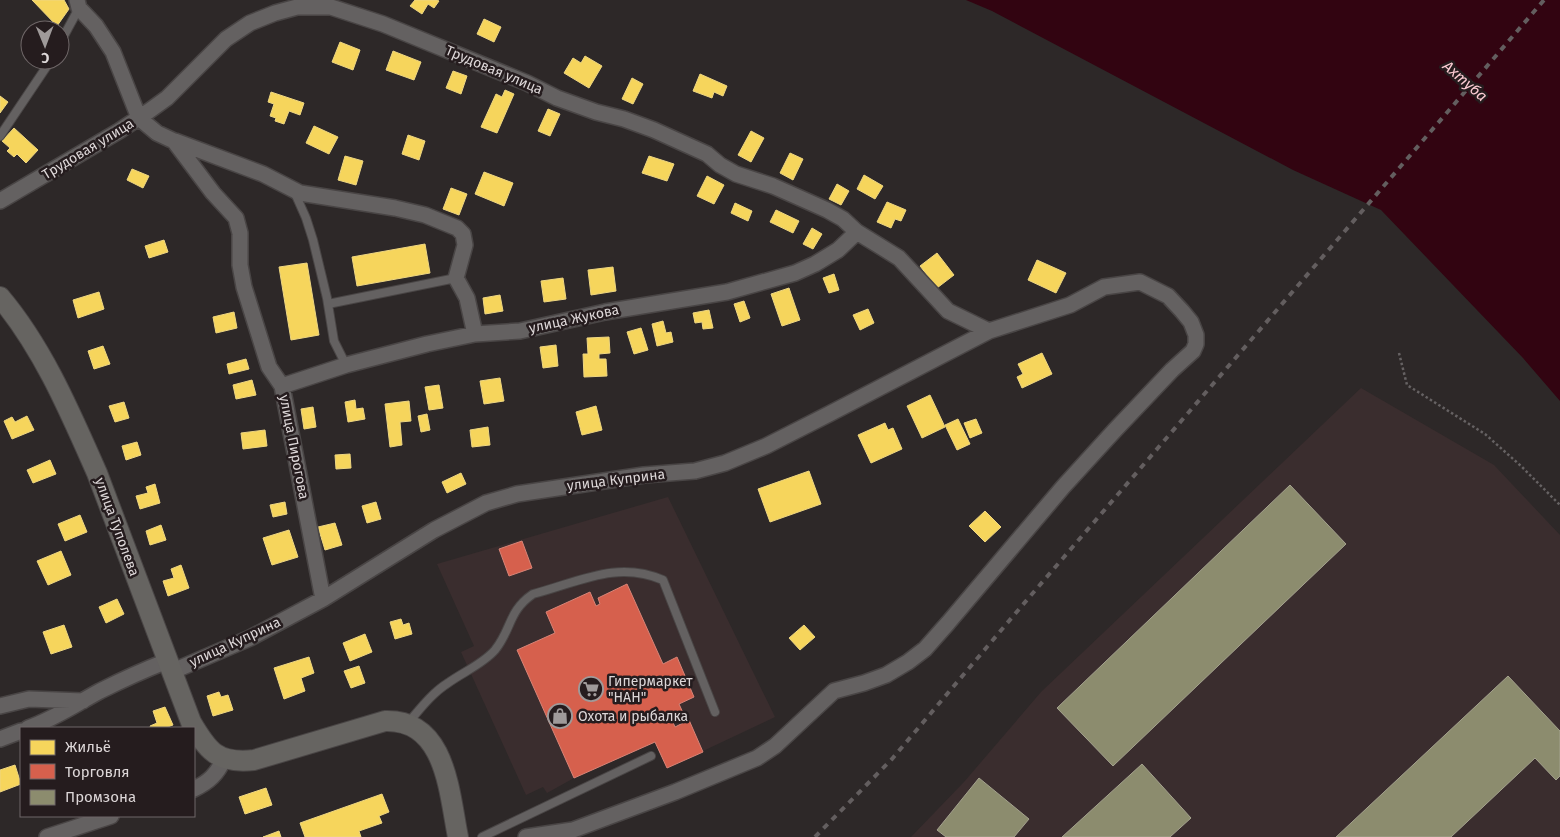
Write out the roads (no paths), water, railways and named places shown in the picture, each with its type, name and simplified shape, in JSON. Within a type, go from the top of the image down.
[{"type":"main road","name":"улица Туполева","points":[[0,296],[26,331],[81,435],[98,473],[169,667],[193,727]]},
{"type":"main road","points":[[224,759],[237,762],[254,760],[385,720],[408,723],[423,733],[437,750],[445,771],[458,837]]},
{"type":"main road","name":"улица Туполева","points":[[195,730],[203,742],[216,755],[224,759]]},
{"type":"street","points":[[78,4],[96,26],[113,52],[138,118]]},
{"type":"street","name":"Трудовая улица","points":[[0,201],[138,118],[166,98],[226,39],[250,23],[275,12],[297,6],[331,7],[383,24],[527,83],[557,98],[654,130],[707,154],[720,165],[736,174],[773,186],[827,210],[843,219],[857,232],[899,258],[948,311],[989,331]]},
{"type":"street","name":"улица Пирогова","points":[[138,118],[157,133],[174,141],[213,193],[236,218],[240,232],[240,265],[244,287],[269,368],[282,386],[323,599]]},
{"type":"street","points":[[174,141],[263,174],[300,192],[396,208],[457,228],[463,234],[465,245],[456,278],[467,298],[475,334]]},
{"type":"street","name":"улица Жукова","points":[[282,386],[346,365],[427,344],[475,334],[520,331],[605,312],[727,292],[794,273],[815,264],[838,250],[857,232]]},
{"type":"street","name":"улица Куприна","points":[[31,727],[49,720],[142,670],[169,667],[250,638],[323,599],[434,530],[486,503],[517,494],[644,475],[695,471],[725,463],[766,446],[989,331],[1070,305],[1104,287],[1140,282],[1168,296],[1191,322],[1196,335],[1196,344],[1193,351],[1172,370],[1108,437],[925,649],[908,662],[886,674],[864,683],[834,691],[775,746],[757,758],[675,792],[573,830],[526,837]]},
{"type":"street","name":"улица Куприна","points":[[0,706],[30,699],[83,701]]},
{"type":"street","points":[[0,726],[20,730]]},
{"type":"street","points":[[0,739],[20,730]]},
{"type":"street","points":[[195,788],[204,784],[219,771],[224,759]]},
{"type":"street","points":[[47,837],[108,817]]},
{"type":"lane","points":[[70,21],[78,4]]},
{"type":"lane","points":[[0,136],[44,70]]},
{"type":"lane","points":[[293,189],[306,218],[313,240],[328,304],[334,341],[346,365]]},
{"type":"lane","points":[[328,304],[456,278]]},
{"type":"lane","points":[[408,723],[435,693],[447,683],[480,663],[495,650],[512,616],[523,601],[533,594],[613,571],[649,574],[663,580],[715,712]]},
{"type":"lane","points":[[482,837],[652,756]]},
{"type":"water","name":"Ахтуба","points":[[966,0],[1560,0],[1560,401],[1523,358],[1381,210],[1293,170],[992,11]]},
{"type":"railway","points":[[815,837],[892,759],[1544,0]]},
{"type":"place","name":"Гипермаркет \"НАН\"","points":[[591,689]]},
{"type":"place","name":"Охота и рыбалка","points":[[560,716]]}]
